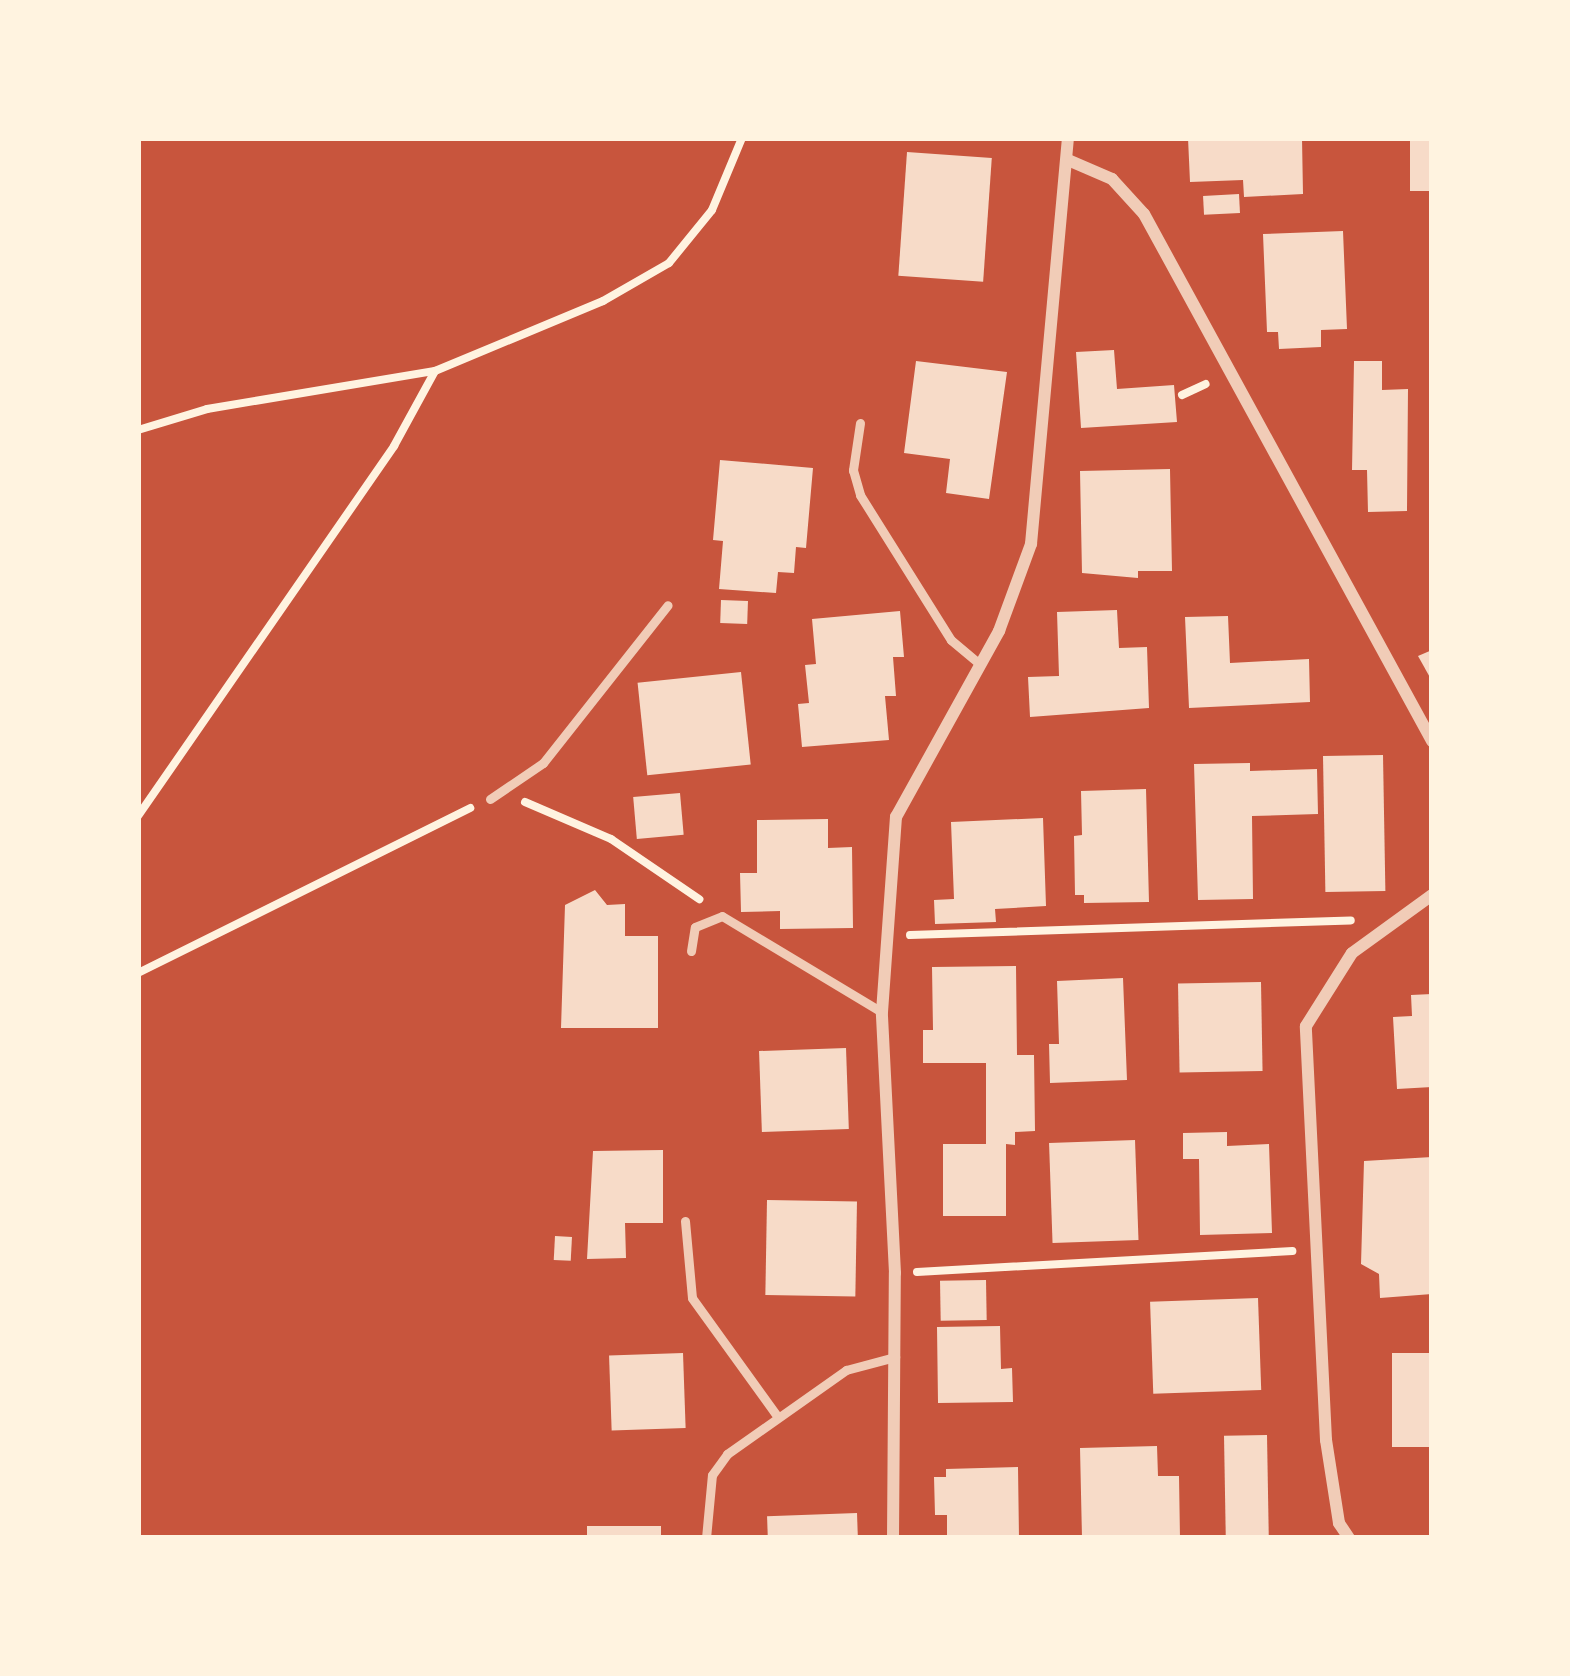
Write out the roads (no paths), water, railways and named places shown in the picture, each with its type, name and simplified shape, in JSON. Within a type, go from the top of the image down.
[{"type":"street","points":[[892,1538],[895,1273],[882,1012],[896,817],[980,664],[1031,544],[1068,138]]},
{"type":"street","points":[[1068,160],[1112,179],[1144,214],[1432,741]]},
{"type":"street","points":[[1349,1538],[1339,1523],[1326,1440],[1306,1026],[1352,953],[1394,918],[1432,895]]},
{"type":"lane","points":[[860,423],[853,470],[860,494],[951,640],[980,664]]},
{"type":"lane","points":[[490,799],[543,763],[668,605]]},
{"type":"lane","points":[[691,951],[695,927],[713,914],[882,1012]]},
{"type":"lane","points":[[685,1221],[692,1298],[777,1416]]},
{"type":"lane","points":[[706,1538],[712,1475],[727,1454],[846,1370],[895,1357]]}]
